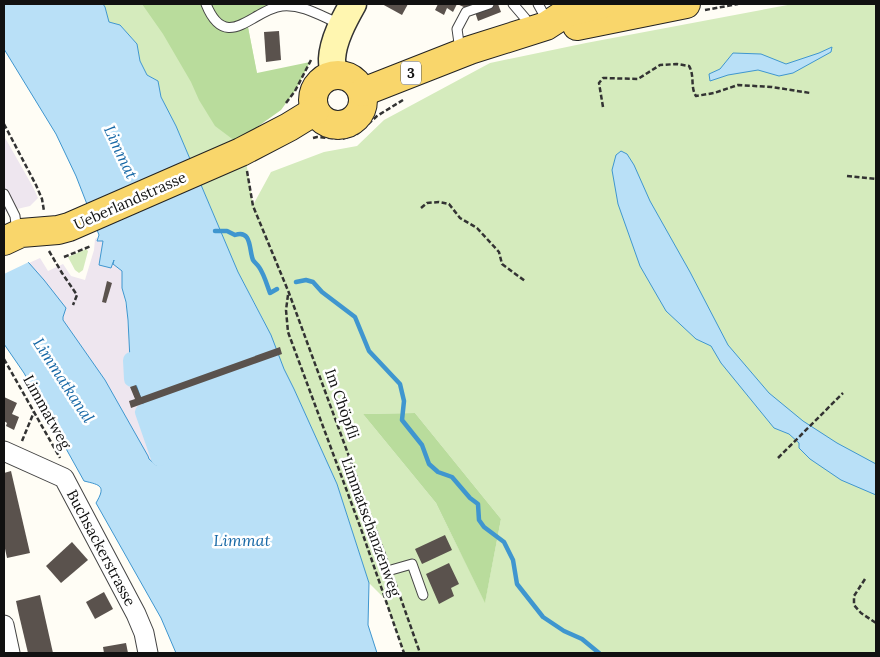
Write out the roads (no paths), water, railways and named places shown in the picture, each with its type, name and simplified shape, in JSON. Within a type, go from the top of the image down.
[{"type":"main road","name":"3","points":[[363,92],[538,21],[602,4]]},
{"type":"main road","name":"3","points":[[538,21],[570,28],[692,7]]},
{"type":"main road","points":[[333,75],[332,59],[335,44],[348,15]]},
{"type":"main road","points":[[333,75],[348,76],[354,80],[363,92],[364,102],[362,111],[356,119],[348,124],[338,126],[328,124],[320,119],[315,111],[314,93],[318,85],[325,78],[333,75]]},
{"type":"main road","name":"Ueberlandstrasse","points":[[10,238],[25,233],[50,233],[69,227],[236,165],[315,111]]},
{"type":"street","name":"Buchsackerstrasse","points":[[10,454],[64,478],[136,614],[144,633],[148,653]]},
{"type":"street","points":[[4,625],[10,653]]},
{"type":"lane","points":[[206,4],[218,23],[232,28],[270,9],[281,6],[348,15]]},
{"type":"lane","points":[[460,54],[457,29],[466,12],[489,4]]},
{"type":"lane","points":[[513,4],[525,18],[538,21]]},
{"type":"lane","points":[[4,194],[15,216],[10,238]]},
{"type":"lane","points":[[391,570],[412,564],[423,595]]},
{"type":"water","name":"Limmat","points":[[4,4],[103,4],[109,22],[120,25],[137,44],[140,61],[147,75],[158,81],[161,97],[176,126],[238,272],[271,335],[284,369],[337,484],[369,583],[368,625],[377,653],[176,653],[161,618],[96,503],[101,493],[100,487],[84,481],[24,373],[4,344],[4,239],[29,263],[66,308],[63,320],[105,380],[149,459],[156,465],[163,463],[134,379],[135,374],[132,360],[130,360],[126,302],[122,288],[122,271],[113,264],[114,260],[111,268],[99,265],[103,241],[97,241],[99,235],[76,176],[56,134],[4,49]]},
{"type":"water","points":[[832,47],[831,52],[793,73],[779,76],[758,70],[728,75],[710,81],[709,74],[720,69],[733,53],[761,54],[786,64]]},
{"type":"water","points":[[621,151],[627,154],[634,165],[650,201],[728,345],[769,393],[803,421],[837,443],[876,464],[876,495],[841,480],[810,459],[799,448],[799,443],[789,434],[774,428],[721,363],[711,346],[696,339],[666,311],[640,266],[618,204],[612,170],[616,155]]},
{"type":"waterway","points":[[215,231],[227,231],[235,235],[244,235],[249,242],[253,260],[262,273],[270,293],[277,289]]},
{"type":"waterway","points":[[296,282],[306,280],[313,282],[322,292],[355,317],[369,351],[400,384],[404,401],[402,420],[422,445],[429,464],[438,472],[452,477],[470,498],[478,504],[479,520],[484,527],[504,542],[513,560],[517,584],[543,617],[564,631],[582,639],[599,653]]},
{"type":"waterway","points":[[131,360],[132,379]]},
{"type":"waterway","points":[[143,412],[159,458],[162,457]]},
{"type":"water label","name":"Limmatkanal","points":[[64,380]]}]
